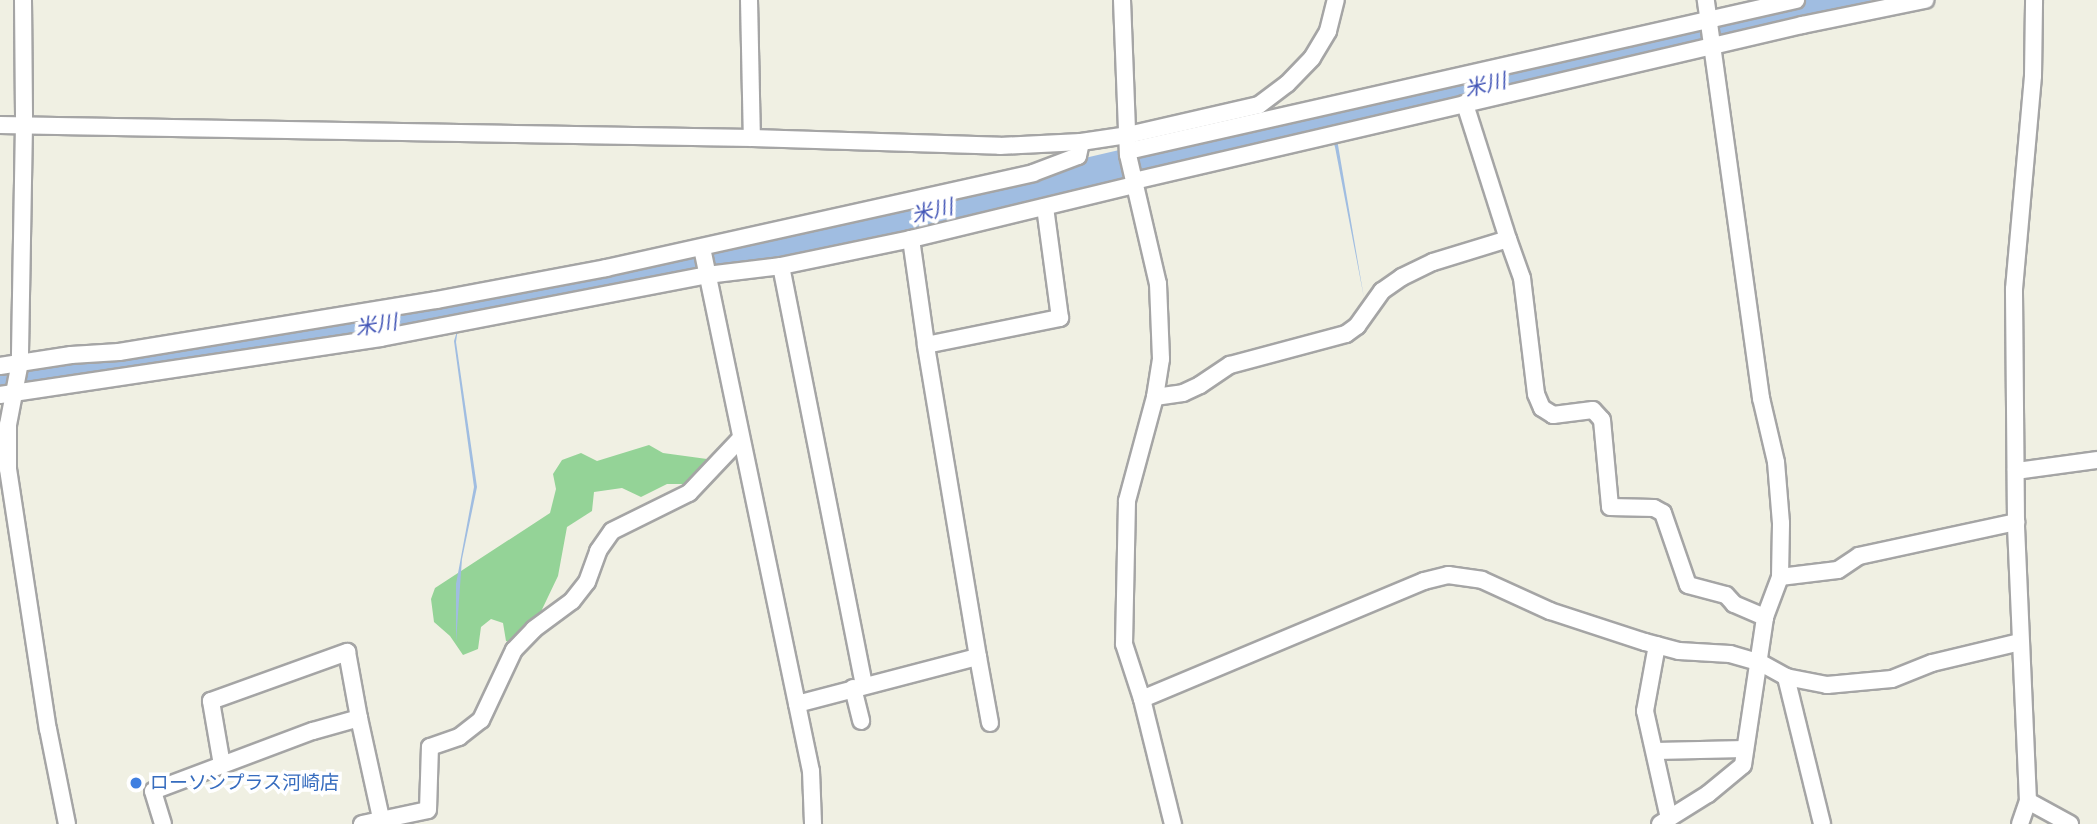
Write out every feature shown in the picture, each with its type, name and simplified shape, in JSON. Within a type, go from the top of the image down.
[{"type":"street","points":[[23,0],[24,124],[19,366],[9,392],[8,470],[48,729],[67,824]]},
{"type":"street","points":[[749,0],[752,138]]},
{"type":"street","points":[[1122,0],[1128,147],[1133,180],[1158,284],[1161,359],[1156,397],[1127,501],[1124,644],[1142,699],[1173,824]]},
{"type":"street","points":[[1128,147],[1259,105],[1287,84],[1312,58],[1328,31],[1336,0]]},
{"type":"street","points":[[1657,645],[1644,711],[1655,751],[1664,821],[1708,794],[1743,765],[1765,617],[1780,577],[1781,523],[1776,463],[1759,384],[1706,0]]},
{"type":"street","points":[[0,125],[752,138],[1000,146],[1081,142],[1128,147],[1508,67],[1796,0]]},
{"type":"street","points":[[9,392],[381,338],[706,275],[781,266],[1045,207],[1133,180],[1802,25],[1925,0]]},
{"type":"street","points":[[2020,824],[2028,801],[2016,522],[2014,289],[2033,76],[2034,0]]},
{"type":"street","points":[[1465,104],[1522,278],[1536,394],[1542,408],[1553,415],[1593,410],[1602,420],[1610,507],[1654,508],[1663,513],[1688,585],[1726,595],[1734,604],[1765,617]]},
{"type":"street","points":[[0,366],[19,366],[119,352],[437,300],[702,248],[1033,173],[1078,156],[1081,142]]},
{"type":"street","points":[[926,345],[1060,318],[1045,207]]},
{"type":"street","points":[[911,239],[926,345],[990,723]]},
{"type":"street","points":[[1156,397],[1183,393],[1230,365],[1346,334],[1357,327],[1382,291],[1402,277],[1433,262],[1508,239]]},
{"type":"street","points":[[702,248],[811,771],[813,824]]},
{"type":"street","points":[[781,266],[858,687],[861,720]]},
{"type":"street","points":[[362,824],[428,810],[430,747],[459,737],[481,720],[514,650],[534,629],[572,601],[587,582],[598,551],[612,531],[689,493],[740,439]]},
{"type":"street","points":[[2017,471],[2097,460]]},
{"type":"street","points":[[1780,577],[1838,570],[1859,556],[2016,522]]},
{"type":"street","points":[[1142,699],[1424,581],[1448,575],[1482,580],[1550,611],[1657,645],[1679,651],[1730,654],[1760,663],[1786,677],[1827,685],[1892,679],[1932,663],[2020,642]]},
{"type":"street","points":[[222,765],[211,701],[347,652],[381,818]]},
{"type":"street","points":[[797,704],[978,657]]},
{"type":"street","points":[[1786,677],[1822,824]]},
{"type":"street","points":[[163,824],[153,791],[313,731],[359,718]]},
{"type":"street","points":[[1655,751],[1745,749]]},
{"type":"street","points":[[2028,801],[2070,824]]},
{"type":"green space","points":[[649,445],[663,453],[707,459],[687,484],[667,484],[641,497],[622,488],[594,492],[592,511],[567,527],[558,576],[536,622],[512,643],[506,641],[503,623],[491,619],[481,627],[478,649],[463,655],[450,636],[434,622],[431,599],[435,588],[550,513],[556,489],[553,474],[562,460],[581,453],[597,461]]},
{"type":"water","points":[[1332,139],[1337,139],[1364,298],[1335,147]]},
{"type":"water","points":[[458,328],[456,342],[477,487],[462,559],[456,642],[456,584],[474,487],[454,341]]},
{"type":"waterway","name":"米川","points":[[0,382],[257,339],[416,318],[755,250],[1332,116],[1509,81],[1856,0]]},
{"type":"place","name":"ローソンプラス河崎店","points":[[136,783]]}]
